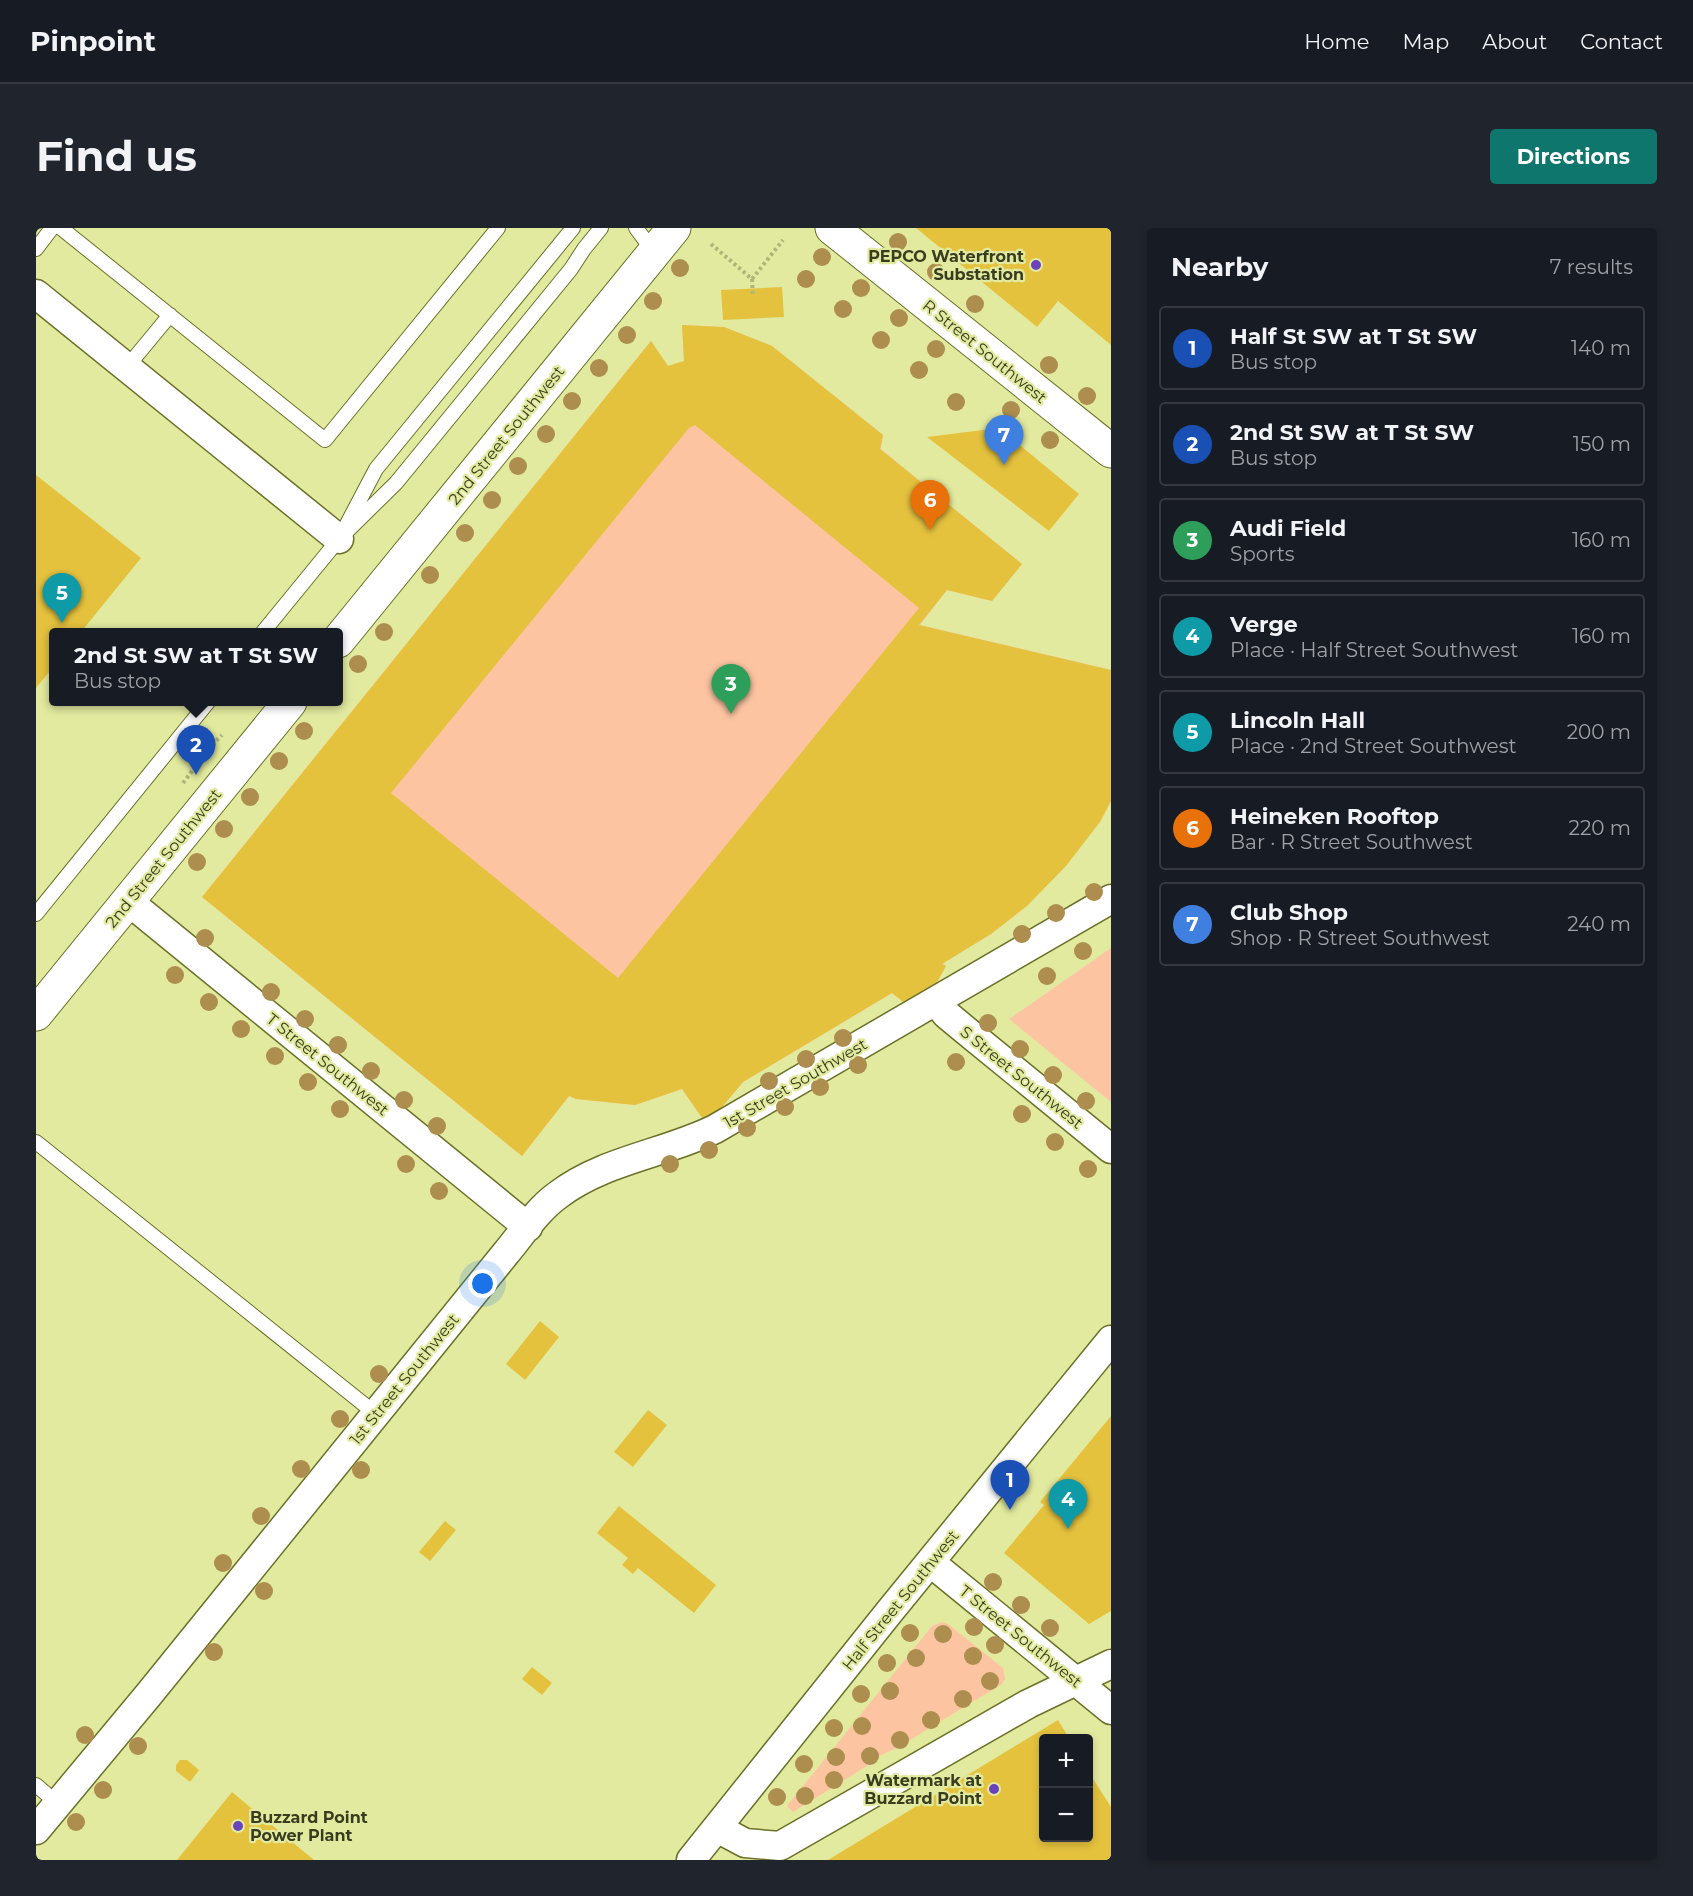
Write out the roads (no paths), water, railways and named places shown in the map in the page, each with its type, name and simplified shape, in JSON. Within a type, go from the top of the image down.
[{"type":"street","name":"R Street Southwest","points":[[832,228],[1111,452]]},
{"type":"street","name":"2nd Street Southwest","points":[[343,636],[655,236]]},
{"type":"street","points":[[36,294],[339,538]]},
{"type":"street","name":"2nd Street Southwest","points":[[36,1014],[287,706]]},
{"type":"street","name":"1st Street Southwest","points":[[36,1830],[47,1794],[150,1693],[550,1201],[573,1185],[604,1170],[697,1138],[715,1129],[1111,899]]},
{"type":"street","name":"T Street Southwest","points":[[128,901],[528,1227]]},
{"type":"street","name":"S Street Southwest","points":[[936,1001],[946,1014],[1111,1149]]},
{"type":"street","name":"Half Street Southwest","points":[[691,1860],[1111,1340]]},
{"type":"street","name":"T Street Southwest","points":[[930,1562],[1111,1710]]},
{"type":"street","points":[[717,1828],[745,1843],[780,1846],[1028,1704],[1111,1664]]},
{"type":"lane","points":[[36,249],[52,228]]},
{"type":"lane","points":[[61,228],[325,440],[498,228]]},
{"type":"lane","points":[[339,538],[376,468],[573,228]]},
{"type":"lane","points":[[267,628],[339,538],[396,483],[571,269],[601,228]]},
{"type":"lane","points":[[127,367],[170,315]]},
{"type":"lane","points":[[36,914],[205,706]]},
{"type":"lane","points":[[36,1142],[376,1414]]},
{"type":"place","name":"PEPCO Waterfront Substation","points":[[1036,265]]},
{"type":"place","name":"Club Shop","points":[[1004,465]]},
{"type":"place","name":"Heineken Rooftop","points":[[930,530]]},
{"type":"place","name":"Lincoln Hall","points":[[62,623]]},
{"type":"place","name":"Audi Field","points":[[731,714]]},
{"type":"place","name":"2nd St SW at T St SW","points":[[196,775]]},
{"type":"place","name":"Half St SW at T St SW","points":[[1010,1510]]},
{"type":"place","name":"Verge","points":[[1068,1529]]},
{"type":"place","name":"Watermark at Buzzard Point","points":[[994,1789]]},
{"type":"place","name":"Buzzard Point Power Plant","points":[[238,1826]]}]
